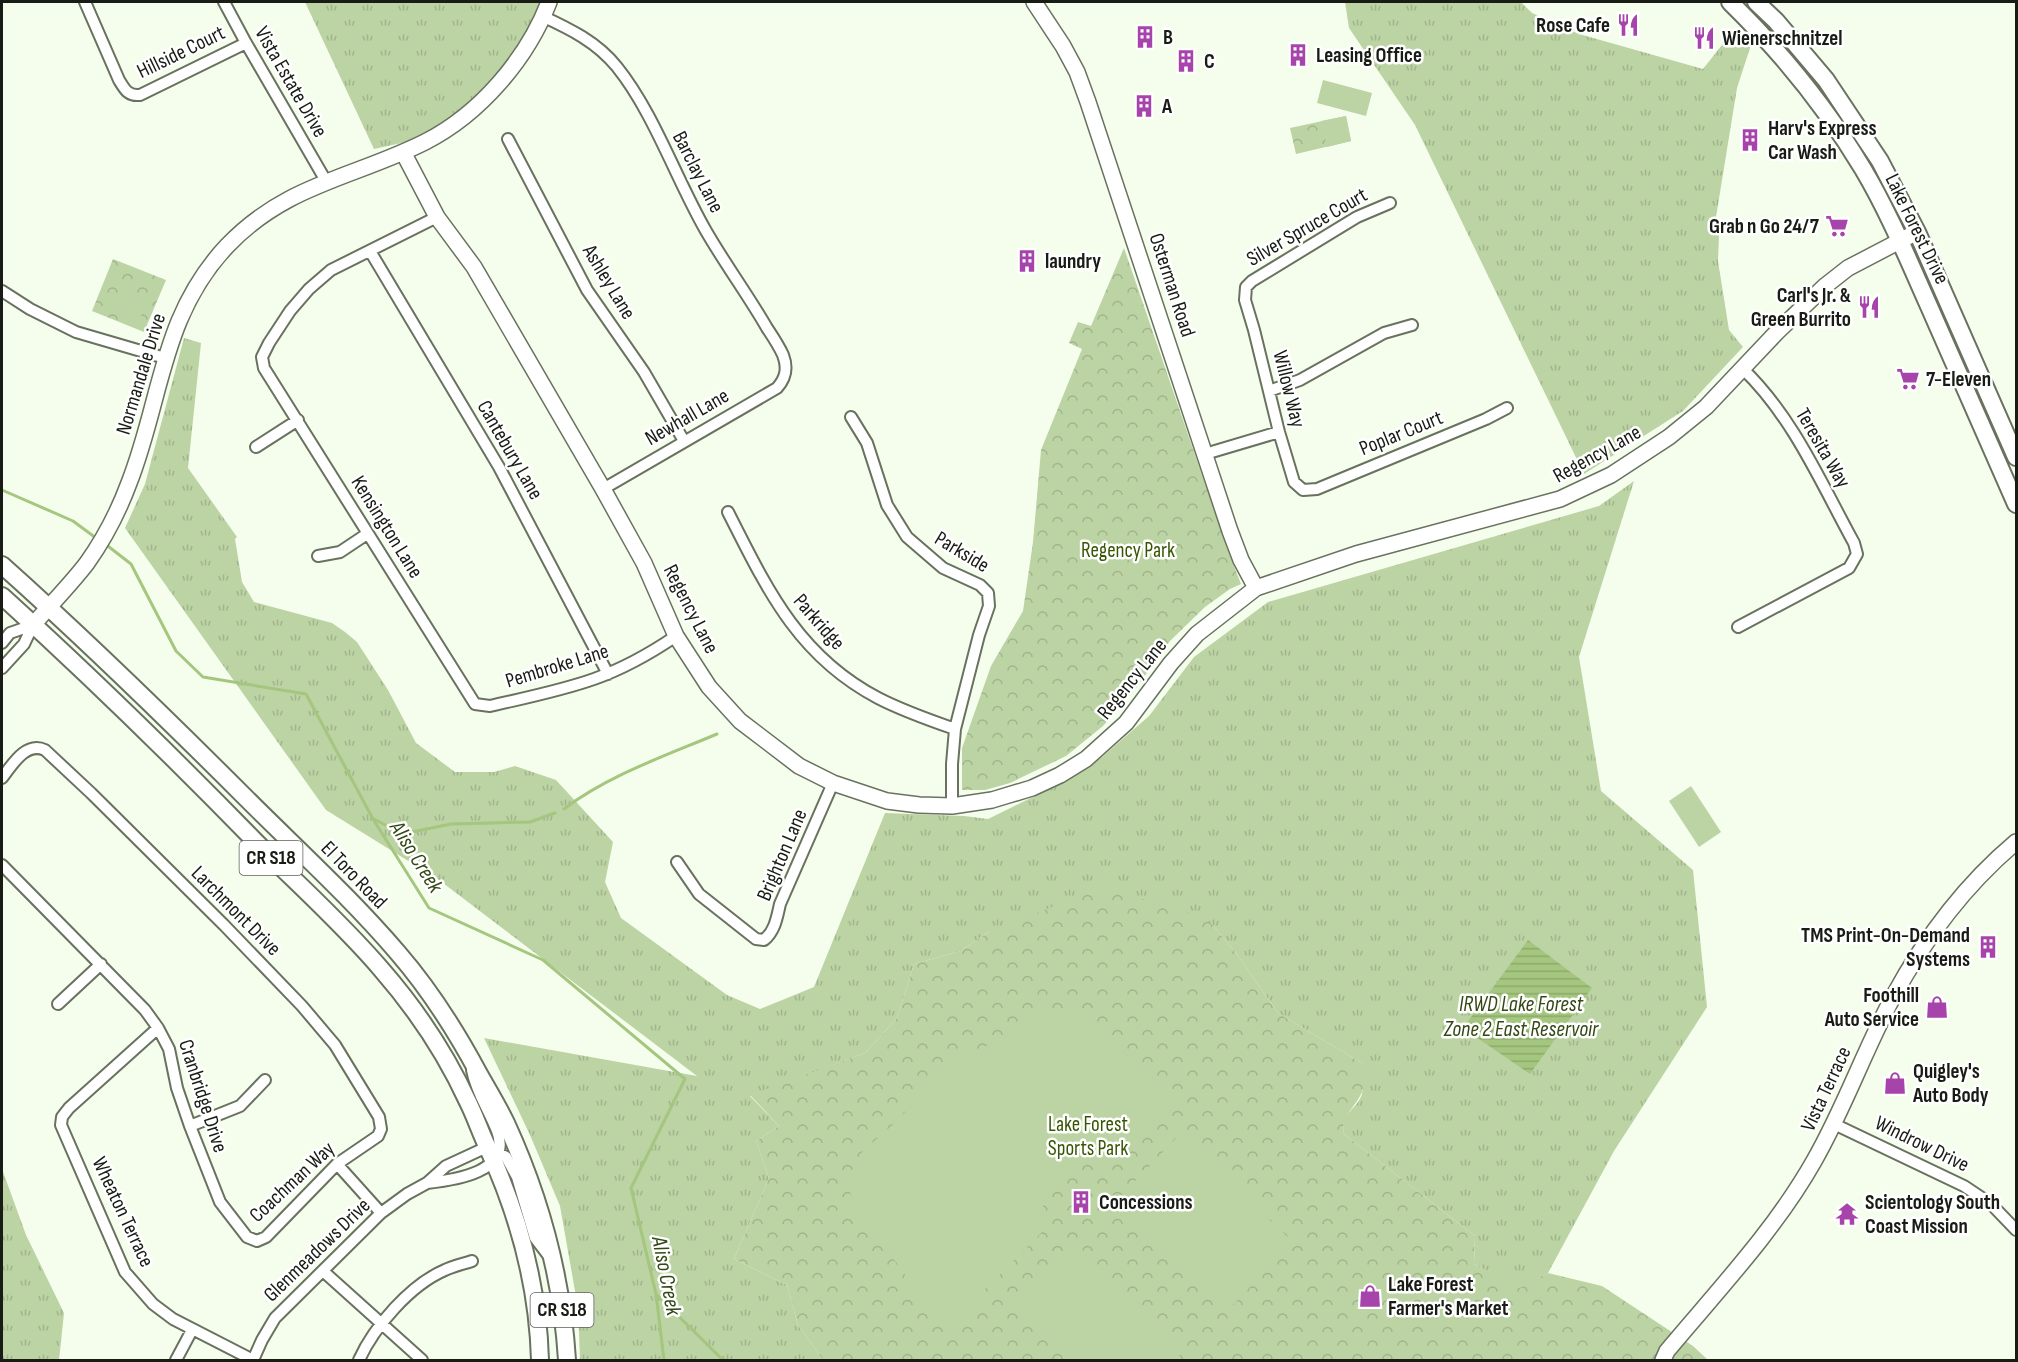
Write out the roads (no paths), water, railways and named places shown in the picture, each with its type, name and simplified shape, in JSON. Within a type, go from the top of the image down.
[{"type":"main road","name":"Lake Forest Drive","points":[[1730,2],[1761,32],[1811,92],[1864,170],[1899,240],[1971,398],[2016,504]]},
{"type":"main road","name":"Lake Forest Drive","points":[[1756,2],[1776,21],[1826,80],[1880,161],[1917,232],[2016,457]]},
{"type":"main road","name":"El Toro Road","points":[[2,565],[169,721],[351,902],[399,953],[453,1026],[506,1122],[532,1187],[552,1260],[564,1324],[567,1360]]},
{"type":"main road","name":"El Toro Road","points":[[2,596],[131,715],[380,968],[414,1011],[440,1049],[493,1153],[530,1272],[540,1339],[540,1360]]},
{"type":"street","name":"Hillside Court","points":[[85,2],[119,80],[126,92],[132,96],[140,95],[246,43]]},
{"type":"street","name":"Vista Estate Drive","points":[[224,2],[326,181]]},
{"type":"street","name":"Normandale Drive","points":[[2,668],[24,644],[33,625],[87,562],[115,515],[130,482],[171,338],[188,300],[206,271],[226,247],[263,214],[300,192],[403,152],[446,130],[489,93],[521,54],[549,2]]},
{"type":"street","name":"Osterman Road","points":[[1034,2],[1063,46],[1080,82],[1241,560],[1257,588]]},
{"type":"street","name":"Barclay Lane","points":[[542,16],[580,35],[602,50],[631,87],[645,110],[702,224],[783,354],[786,374]]},
{"type":"street","name":"Ashley Lane","points":[[508,139],[587,290],[644,372],[684,441]]},
{"type":"street","name":"Regency Lane","points":[[403,152],[437,217],[474,267],[603,489],[644,563],[676,636],[709,687],[740,721],[799,766],[833,783],[887,801],[952,806],[992,800],[1032,788],[1086,759],[1126,723],[1171,663],[1197,634],[1257,588],[1356,554],[1560,499],[1611,475],[1669,437],[1706,407],[1825,286],[1848,268],[1917,232]]},
{"type":"street","name":"Silver Spruce Court","points":[[1246,287],[1251,281],[1357,217],[1390,203]]},
{"type":"street","points":[[369,251],[437,217]]},
{"type":"street","name":"Kensington Lane","points":[[369,251],[331,270],[309,289],[290,311],[269,343],[262,357],[264,368],[367,534],[449,660],[472,701],[478,706]]},
{"type":"street","name":"Cantebury Lane","points":[[369,251],[499,467],[608,674]]},
{"type":"street","name":"Willow Way","points":[[1246,287],[1245,300],[1294,482],[1303,490],[1308,490]]},
{"type":"street","points":[[2,291],[30,309],[76,332],[165,358]]},
{"type":"street","points":[[1269,391],[1300,380],[1384,333],[1412,325]]},
{"type":"street","name":"Teresita Way","points":[[1738,627],[1849,568],[1857,554],[1854,543],[1791,428],[1771,400],[1743,369]]},
{"type":"street","name":"Newhall Lane","points":[[603,489],[777,388],[783,382],[786,374]]},
{"type":"street","name":"Poplar Court","points":[[1308,490],[1317,489],[1444,437],[1507,408]]},
{"type":"street","name":"Parkside","points":[[851,417],[867,443],[887,506],[907,537],[938,565],[980,585],[988,593],[988,606],[955,729],[952,806]]},
{"type":"street","points":[[256,447],[298,420]]},
{"type":"street","points":[[1205,454],[1279,432]]},
{"type":"street","name":"Parkridge","points":[[728,512],[767,589],[812,650],[843,676],[878,698],[955,729]]},
{"type":"street","points":[[318,556],[340,552],[367,534]]},
{"type":"street","name":"Normandale Drive","points":[[2,643],[10,633],[33,625]]},
{"type":"street","name":"Pembroke Lane","points":[[478,706],[490,706],[569,687],[608,674],[676,636]]},
{"type":"street","name":"Larchmont Drive","points":[[2,778],[20,756],[32,747],[45,750],[238,939],[302,1006],[335,1045],[379,1117],[381,1129]]},
{"type":"street","name":"Brighton Lane","points":[[677,862],[699,894],[756,939],[764,940],[770,935],[776,923],[780,904],[833,783]]},
{"type":"street","name":"Vista Terrace","points":[[1665,1356],[1780,1212],[1814,1161],[1834,1124],[1886,1012],[1912,964],[1941,922],[1983,873],[2016,842]]},
{"type":"street","name":"Cranbridge Drive","points":[[2,865],[101,964],[145,1010],[158,1028],[169,1049],[177,1088],[220,1202],[247,1236],[257,1240]]},
{"type":"street","points":[[58,1004],[101,964]]},
{"type":"street","name":"Wheaton Terrace","points":[[158,1028],[69,1108],[62,1117],[61,1125],[125,1272],[153,1304],[173,1319],[253,1360]]},
{"type":"street","points":[[470,1057],[475,1083],[498,1133],[500,1149],[493,1153]]},
{"type":"street","points":[[190,1126],[240,1106],[265,1080]]},
{"type":"street","name":"Windrow Drive","points":[[1834,1124],[1964,1186],[1991,1204],[2016,1230]]},
{"type":"street","name":"Coachman Way","points":[[257,1240],[266,1237],[337,1164],[378,1136],[381,1129]]},
{"type":"street","name":"Glenmeadows Drive","points":[[253,1360],[275,1318],[381,1213],[427,1183],[446,1166],[493,1153],[491,1165],[452,1180],[427,1183]]},
{"type":"street","name":"El Toro Road","points":[[493,1153],[506,1157],[517,1177],[535,1238],[552,1260]]},
{"type":"street","points":[[337,1164],[381,1213]]},
{"type":"street","points":[[359,1360],[381,1322],[418,1287],[443,1270],[472,1261]]},
{"type":"street","points":[[323,1271],[422,1360]]},
{"type":"street","points":[[176,1360],[192,1330]]},
{"type":"water","name":"IRWD Lake Forest Zone 2 East Reservoir","points":[[1528,940],[1592,988],[1530,1074],[1463,1028]]},
{"type":"waterway","name":"Aliso Creek","points":[[2,490],[73,521],[96,538]]},
{"type":"waterway","name":"Aliso Creek","points":[[104,543],[131,564],[176,651],[203,677],[306,694],[373,819],[429,908],[543,960],[685,1079],[631,1188],[656,1294],[664,1360]]},
{"type":"waterway","points":[[564,809],[618,776],[717,734]]},
{"type":"waterway","points":[[374,819],[402,834],[451,824],[530,822],[555,813]]},
{"type":"waterway","points":[[656,1294],[723,1360]]},
{"type":"place","name":"Rose Cafe","points":[[1628,25]]},
{"type":"place","name":"B","points":[[1145,37]]},
{"type":"place","name":"Wienerschnitzel","points":[[1704,38]]},
{"type":"place","name":"Leasing Office","points":[[1298,55]]},
{"type":"place","name":"C","points":[[1186,61]]},
{"type":"place","name":"A","points":[[1144,106]]},
{"type":"place","name":"Harv's Express Car Wash","points":[[1750,140]]},
{"type":"place","name":"Grab n Go 24/7","points":[[1837,226]]},
{"type":"place","name":"laundry","points":[[1027,261]]},
{"type":"place","name":"Carl's Jr. & Green Burrito","points":[[1869,307]]},
{"type":"place","name":"7-Eleven","points":[[1908,379]]},
{"type":"place","name":"TMS Print-On-Demand Systems","points":[[1988,947]]},
{"type":"place","name":"Foothill Auto Service","points":[[1937,1007]]},
{"type":"place","name":"Quigley's Auto Body","points":[[1895,1083]]},
{"type":"place","name":"Concessions","points":[[1081,1202]]},
{"type":"place","name":"Scientology South Coast Mission","points":[[1847,1214]]},
{"type":"place","name":"Lake Forest Farmer's Market","points":[[1370,1296]]},
{"type":"park label","name":"Regency Park","points":[[1128,550]]},
{"type":"park label","name":"Lake Forest Sports Park","points":[[1088,1136]]}]
